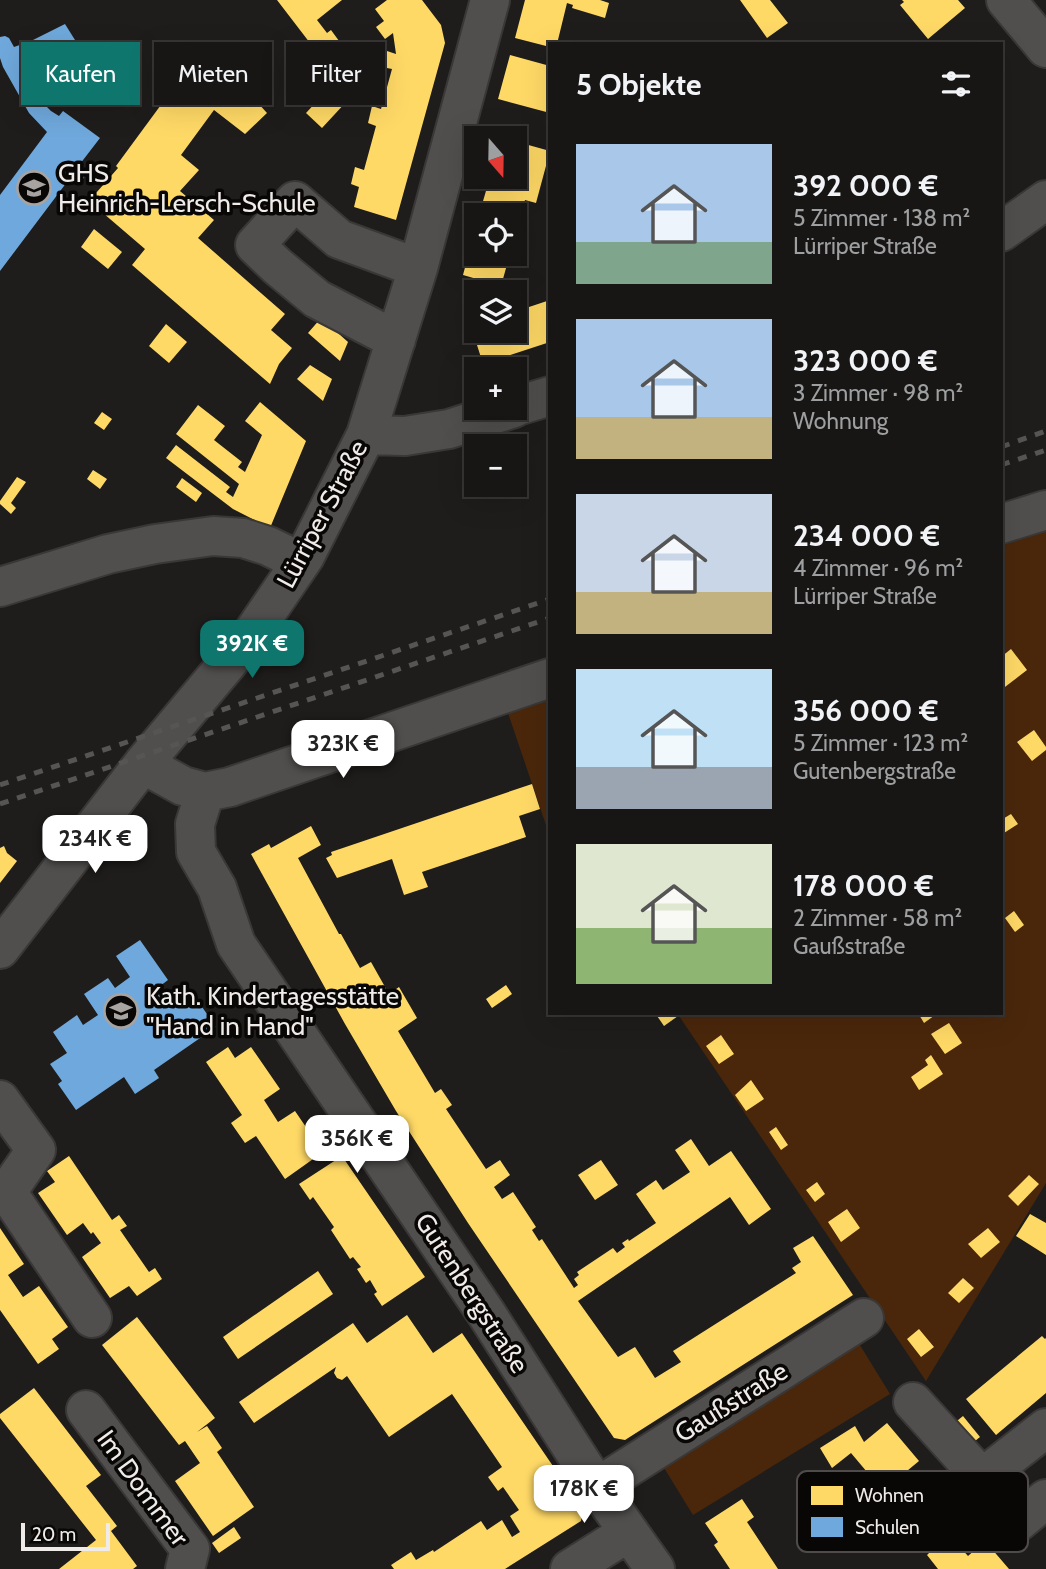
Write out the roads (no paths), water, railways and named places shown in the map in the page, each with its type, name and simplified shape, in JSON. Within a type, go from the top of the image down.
[{"type":"street","name":"Lürriper Straße","points":[[0,949],[143,764],[252,634],[301,562],[366,435],[418,268],[490,0]]},
{"type":"street","points":[[1006,0],[1046,48]]},
{"type":"street","points":[[1003,231],[1046,200]]},
{"type":"street","points":[[396,340],[317,299],[255,245],[295,201],[339,239],[418,268]]},
{"type":"street","points":[[527,404],[548,397]]},
{"type":"street","points":[[366,435],[405,436],[449,429],[477,420]]},
{"type":"street","points":[[1003,523],[1046,510]]},
{"type":"street","points":[[0,587],[108,554],[213,536],[243,538],[268,546],[301,562]]},
{"type":"street","points":[[143,764],[183,786],[205,793],[230,787],[548,679]]},
{"type":"street","name":"Gutenbergstraße","points":[[205,793],[195,824],[196,852],[217,888],[236,944],[486,1313],[597,1487],[655,1569]]},
{"type":"street","points":[[0,1100],[36,1150],[7,1192],[92,1318]]},
{"type":"street","name":"Gaußstraße","points":[[597,1487],[864,1318]]},
{"type":"street","points":[[913,1402],[976,1471]]},
{"type":"street","name":"Im Dommer","points":[[86,1410],[190,1549],[185,1569]]},
{"type":"street","points":[[991,1471],[1046,1428]]},
{"type":"street","points":[[1028,1514],[1046,1499]]},
{"type":"street","points":[[570,1569],[629,1532]]},
{"type":"railway","points":[[1003,446],[1046,431]]},
{"type":"railway","points":[[1003,464],[1046,450]]},
{"type":"railway","points":[[0,785],[548,600]]},
{"type":"railway","points":[[0,804],[548,619]]},
{"type":"place","name":"GHS Heinrich-Lersch-Schule","points":[[34,188]]},
{"type":"place","name":"Kath. Kindertagesstätte \"Hand in Hand\"","points":[[121,1011]]}]
